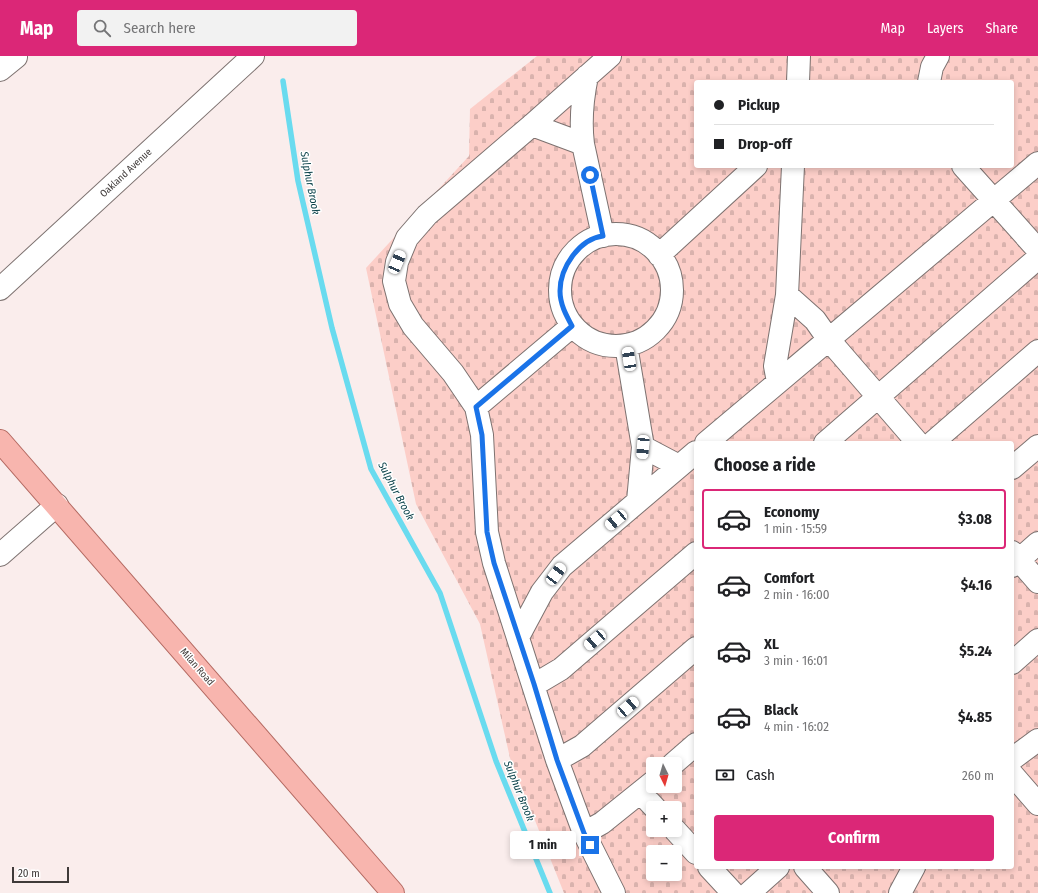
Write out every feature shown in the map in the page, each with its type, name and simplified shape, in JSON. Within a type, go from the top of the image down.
[{"type":"main road","name":"Milan Road","points":[[0,441],[393,893]]},
{"type":"street","name":"Oakland Avenue","points":[[0,289],[253,56]]},
{"type":"street","points":[[610,56],[532,125],[426,215],[407,238],[397,262],[394,281],[400,304],[413,326],[453,373],[476,407],[482,435],[487,532],[494,563],[534,684],[557,760],[584,833],[614,893]]},
{"type":"street","points":[[798,80],[799,56]]},
{"type":"street","points":[[929,80],[932,67],[938,56]]},
{"type":"street","points":[[587,76],[582,98],[581,129],[603,236]]},
{"type":"street","points":[[532,125],[583,144]]},
{"type":"street","points":[[714,440],[778,382],[1038,163]]},
{"type":"street","points":[[659,255],[754,168]]},
{"type":"street","points":[[778,382],[775,366],[787,295],[793,168]]},
{"type":"street","points":[[965,168],[1038,250]]},
{"type":"street","points":[[618,234],[636,238],[652,247],[664,261],[670,277],[672,295],[667,313],[657,329],[642,340],[626,345],[604,345],[587,338],[572,326],[563,310],[560,291],[562,273],[571,257],[584,244],[603,236],[618,234]]},
{"type":"street","points":[[826,441],[1038,258]]},
{"type":"street","points":[[787,295],[815,320],[829,340],[916,441]]},
{"type":"street","points":[[476,407],[572,326]]},
{"type":"street","points":[[626,345],[643,447],[638,501]]},
{"type":"street","points":[[934,441],[1038,350]]},
{"type":"street","points":[[1014,466],[1038,446]]},
{"type":"street","points":[[643,447],[680,466]]},
{"type":"street","points":[[518,637],[542,592],[562,566],[694,454]]},
{"type":"street","points":[[0,555],[57,505]]},
{"type":"street","points":[[1038,543],[1014,559],[1038,582]]},
{"type":"street","points":[[534,684],[561,669],[694,556]]},
{"type":"street","points":[[1014,661],[1038,640]]},
{"type":"street","points":[[557,760],[582,746],[694,650]]},
{"type":"street","points":[[1014,758],[1038,740]]},
{"type":"street","points":[[681,757],[694,746]]},
{"type":"street","points":[[1014,776],[1038,804]]},
{"type":"street","points":[[584,833],[650,794]]},
{"type":"street","points":[[681,837],[694,851]]},
{"type":"street","points":[[711,869],[733,893]]},
{"type":"street","points":[[749,893],[776,869]]},
{"type":"street","points":[[807,869],[828,893]]},
{"type":"street","points":[[900,893],[913,869]]},
{"type":"green space","points":[[537,56],[1038,56],[1038,893],[564,893],[510,758],[480,624],[416,504],[366,268],[469,156],[470,109]]},
{"type":"waterway","name":"Sulphur Brook","points":[[283,81],[298,181],[332,328],[371,469],[440,593],[496,761],[550,893]]},
{"type":"route","points":[[590,175],[603,236],[584,244],[571,257],[562,273],[560,291],[563,310],[572,326],[476,407],[482,435],[487,532],[494,563],[534,684],[557,760],[584,833],[590,845]]}]
